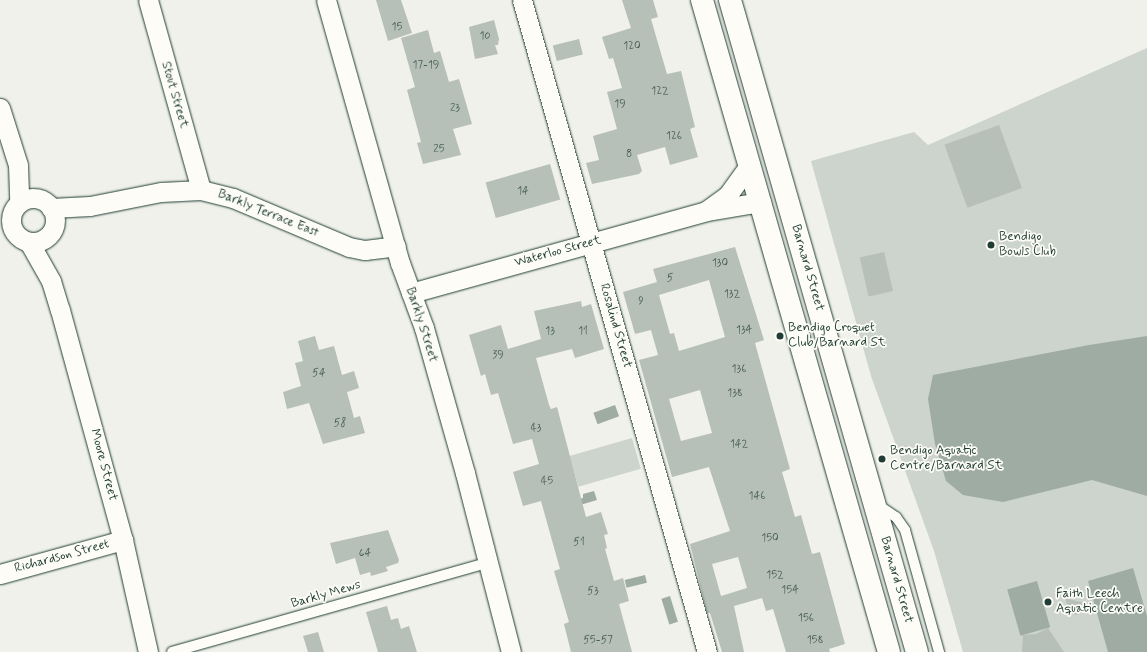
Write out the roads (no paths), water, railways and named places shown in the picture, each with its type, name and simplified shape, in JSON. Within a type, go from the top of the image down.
[{"type":"main road","name":"Barnard Street","points":[[730,0],[917,652]]},
{"type":"main road","name":"Barnard Street","points":[[704,3],[889,652]]},
{"type":"main road","points":[[736,22],[741,73],[772,189],[768,200],[761,202]]},
{"type":"main road","points":[[851,424],[842,443],[872,563],[875,602]]},
{"type":"main road","points":[[908,652],[909,624]]},
{"type":"street","name":"Stout Street","points":[[148,0],[200,190]]},
{"type":"street","name":"Barkly Street","points":[[326,0],[410,293],[424,328],[465,473],[511,652]]},
{"type":"street","name":"Rosalind Street","points":[[522,0],[708,652]]},
{"type":"street","points":[[0,108],[18,165],[49,218]]},
{"type":"street","name":"Waterloo Street","points":[[706,211],[727,196],[750,164]]},
{"type":"street","name":"Moore Street","points":[[18,165],[10,214],[15,238],[51,281]]},
{"type":"street","name":"Barkly Terrace East","points":[[49,218],[90,206],[161,192],[200,190],[233,198],[349,247],[365,250],[396,246]]},
{"type":"street","points":[[10,214],[30,198],[49,218]]},
{"type":"street","name":"Waterloo Street","points":[[410,293],[706,211],[761,202]]},
{"type":"street","points":[[15,238],[37,242],[49,218]]},
{"type":"street","name":"Moore Street","points":[[49,218],[51,281],[124,540],[148,652]]},
{"type":"street","name":"Richardson Street","points":[[0,574],[124,540]]},
{"type":"lane","points":[[874,503],[896,517],[905,530],[939,652]]},
{"type":"lane","name":"Barkly Mews","points":[[172,652],[487,563]]},
{"type":"place","name":"Bendigo Bowls Club","points":[[991,245]]},
{"type":"place","name":"Bendigo Croquet Club/Barnard St","points":[[780,336]]},
{"type":"place","name":"Bendigo Aquatic Centre/Barnard St","points":[[882,459]]},
{"type":"place","name":"Faith Leech Aquatic Centre","points":[[1048,602]]}]
